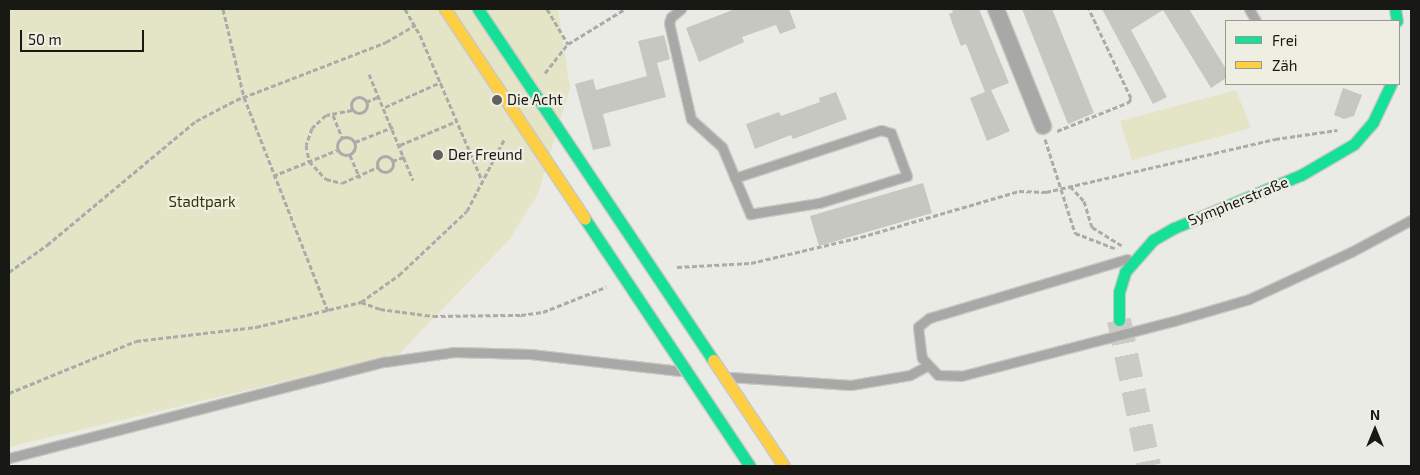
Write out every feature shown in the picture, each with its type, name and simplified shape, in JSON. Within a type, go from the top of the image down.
[{"type":"main road","points":[[445,9],[750,466]]},
{"type":"main road","points":[[478,9],[784,466]]},
{"type":"main road","name":"Sympherstraße","points":[[1119,320],[1121,285],[1125,272],[1137,256],[1153,240],[1174,228],[1302,175],[1354,144],[1372,122],[1386,99],[1391,85]]},
{"type":"street","points":[[996,9],[1043,126]]},
{"type":"lane","points":[[681,9],[671,16],[669,23],[692,119],[722,147],[734,178],[750,214],[819,203],[907,176],[900,149],[891,133],[881,130],[734,178]]},
{"type":"lane","points":[[1248,9],[1255,20]]},
{"type":"lane","points":[[1137,256],[929,318],[918,327],[917,336],[927,366],[938,375],[961,376],[1174,321],[1249,298],[1351,252],[1411,220]]},
{"type":"lane","points":[[9,458],[384,362],[454,352],[547,355],[762,381],[851,385],[910,375],[927,366]]},
{"type":"path","points":[[224,9],[244,97],[273,176],[328,311]]},
{"type":"path","points":[[405,9],[415,25],[482,178]]},
{"type":"path","points":[[547,9],[568,44]]},
{"type":"path","points":[[539,81],[556,56],[568,44],[625,9]]},
{"type":"path","points":[[1089,9],[1131,98],[1129,102],[1045,136],[1059,189],[1075,233],[1137,256]]},
{"type":"path","points":[[9,272],[47,245],[196,121],[244,97],[386,42],[415,25]]},
{"type":"path","points":[[369,74],[393,127],[413,180]]},
{"type":"path","points":[[384,107],[440,82]]},
{"type":"path","points":[[378,96],[366,102],[362,113],[352,110],[326,115],[312,128],[306,146],[309,161],[318,174],[334,182],[350,182],[360,178],[378,167],[381,157],[386,156],[392,161]]},
{"type":"path","points":[[352,110],[351,104],[355,98],[366,102]]},
{"type":"path","points":[[333,115],[342,137]]},
{"type":"path","points":[[400,145],[457,121]]},
{"type":"path","points":[[355,142],[393,127]]},
{"type":"path","points":[[666,270],[751,263],[824,246],[1019,191],[1059,189],[1275,139],[1340,129]]},
{"type":"path","points":[[9,393],[136,341],[256,327],[361,302],[399,275],[458,220],[473,203],[482,178],[509,130]]},
{"type":"path","points":[[342,137],[348,137],[355,142]]},
{"type":"path","points":[[342,137],[337,144],[337,150],[341,154],[350,155]]},
{"type":"path","points":[[350,155],[354,151],[355,142]]},
{"type":"path","points":[[273,176],[337,150]]},
{"type":"path","points":[[350,155],[360,178]]},
{"type":"path","points":[[378,167],[381,171],[389,170],[392,161],[404,156]]},
{"type":"path","points":[[1070,186],[1084,200],[1092,227],[1137,256]]},
{"type":"path","points":[[361,302],[375,308],[433,316],[521,315],[543,312],[610,286]]},
{"type":"green space","name":"Stadtpark","points":[[9,9],[558,9],[570,88],[538,194],[509,240],[399,354],[9,447]]},
{"type":"green space","points":[[1236,90],[1251,128],[1132,160],[1120,121]]},
{"type":"building","points":[[735,9],[789,9],[796,28],[780,34],[776,25],[742,37],[744,42],[699,62],[686,28]]},
{"type":"building","points":[[952,9],[979,9],[1009,83],[991,90],[1010,131],[987,141],[970,98],[985,92],[966,44],[961,46],[949,14],[953,12]]},
{"type":"building","points":[[1022,9],[1052,9],[1094,113],[1068,124]]},
{"type":"building","points":[[1102,9],[1189,9],[1225,67],[1225,79],[1211,88],[1163,10],[1131,30],[1167,97],[1153,104]]},
{"type":"building","points":[[664,35],[670,59],[657,63],[666,97],[603,114],[611,146],[593,150],[575,84],[593,79],[596,90],[647,76],[638,41]]},
{"type":"building","points":[[1343,88],[1362,95],[1354,116],[1344,119],[1334,115]]},
{"type":"building","points":[[836,92],[847,119],[793,139],[791,135],[755,149],[746,124],[779,112],[781,116],[820,102],[819,98]]},
{"type":"building","points":[[923,183],[932,213],[819,246],[810,216]]},
{"type":"tunnel","points":[[1119,320],[1149,466]]},
{"type":"traffic: fast","points":[[478,9],[713,360]]},
{"type":"traffic: fast","points":[[1395,9],[1397,20]]},
{"type":"traffic: fast","points":[[1119,320],[1119,292],[1125,272],[1153,240],[1174,228],[1301,175],[1354,144],[1373,122],[1391,85]]},
{"type":"traffic: fast","points":[[585,219],[750,466]]},
{"type":"traffic: slow","points":[[445,9],[585,219]]},
{"type":"traffic: slow","points":[[713,360],[784,466]]},
{"type":"place","name":"Die Acht","points":[[497,100]]},
{"type":"place","name":"Der Freund","points":[[438,155]]}]
